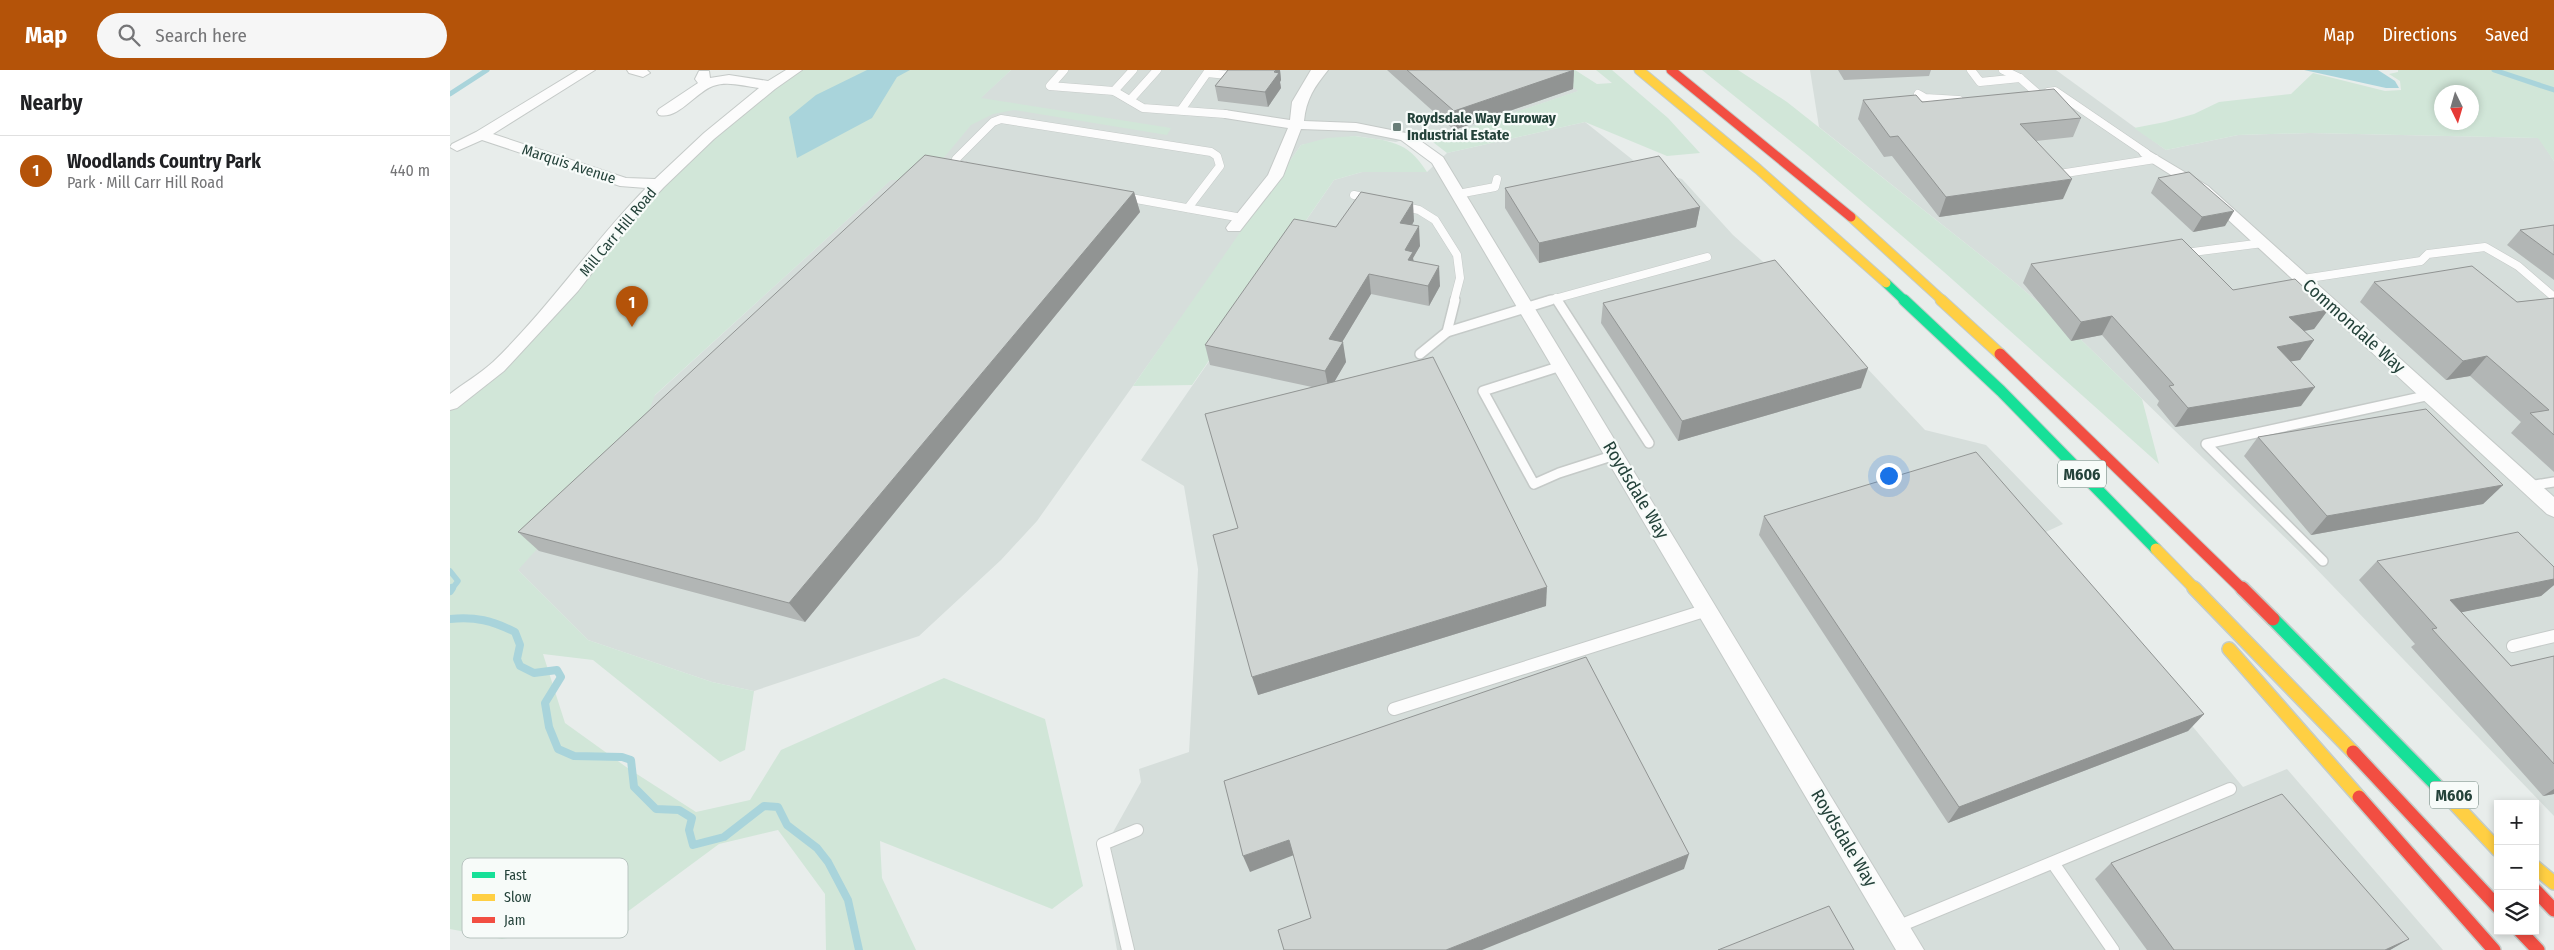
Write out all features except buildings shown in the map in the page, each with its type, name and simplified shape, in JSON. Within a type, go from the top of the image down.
[{"type":"highway","name":"M606","points":[[1639,70],[1751,163],[1881,278],[2001,391],[2343,741],[2494,903]]},
{"type":"highway","name":"M606","points":[[1671,70],[1784,161],[1902,264],[2016,369],[2191,538],[2411,757],[2494,846]]},
{"type":"highway","name":"M606","points":[[2116,508],[2180,590]]},
{"type":"highway","points":[[2222,642],[2494,950]]},
{"type":"highway","name":"M606","points":[[2411,757],[2494,830]]},
{"type":"highway","points":[[2539,870],[2554,883]]},
{"type":"highway","points":[[2539,894],[2554,910]]},
{"type":"highway","points":[[2524,935],[2538,950]]},
{"type":"street","points":[[457,147],[481,135],[588,70]]},
{"type":"street","name":"Mill Carr Hill Road","points":[[450,403],[498,367],[572,287],[626,218],[659,184],[709,136],[770,86],[794,70]]},
{"type":"street","points":[[1297,70],[1319,71]]},
{"type":"street","points":[[1238,223],[1275,176],[1296,125],[1299,102],[1319,71]]},
{"type":"street","points":[[664,112],[706,78],[729,79],[770,86]]},
{"type":"street","name":"Roydsdale Way","points":[[1225,114],[1296,125],[1356,128],[1406,137],[1438,160],[1911,950]]},
{"type":"street","name":"Marquis Avenue","points":[[481,135],[625,183],[659,184]]},
{"type":"street","name":"Commondale Way","points":[[2150,156],[2203,189],[2554,509]]},
{"type":"lane","points":[[1064,70],[1050,86],[1114,91],[1143,108],[1225,114]]},
{"type":"lane","points":[[1114,91],[1133,70]]},
{"type":"lane","points":[[1130,100],[1157,70]]},
{"type":"lane","points":[[1971,70],[1980,82],[2020,78]]},
{"type":"lane","points":[[2003,70],[2020,78],[2036,94]]},
{"type":"lane","points":[[1181,110],[1207,73],[1244,77]]},
{"type":"lane","points":[[2027,94],[2055,91],[2150,156]]},
{"type":"lane","points":[[1918,94],[1925,98],[1971,101]]},
{"type":"lane","points":[[971,168],[956,164],[956,159],[993,122],[1001,119],[1211,152],[1217,156],[1220,166],[1188,208]]},
{"type":"lane","points":[[2053,175],[2150,156]]},
{"type":"lane","points":[[1458,194],[1495,187],[1497,178]]},
{"type":"lane","points":[[1116,195],[1188,208],[1238,223]]},
{"type":"lane","points":[[1354,195],[1381,201]]},
{"type":"lane","points":[[1391,204],[1418,210],[1435,220],[1457,255],[1460,278],[1447,332]]},
{"type":"lane","points":[[2185,253],[2263,243]]},
{"type":"lane","points":[[2303,279],[2421,261],[2428,254],[2485,247],[2518,266],[2554,297]]},
{"type":"lane","points":[[1420,354],[1447,332],[1556,298],[1707,257]]},
{"type":"lane","points":[[1556,298],[1649,443]]},
{"type":"lane","points":[[1561,366],[1519,382],[1483,391],[1534,484],[1559,473],[1615,456]]},
{"type":"lane","points":[[2323,561],[2206,444],[2430,395]]},
{"type":"lane","points":[[2529,486],[2554,482]]},
{"type":"lane","points":[[1394,709],[1708,610]]},
{"type":"lane","points":[[2513,646],[2554,636]]},
{"type":"lane","points":[[1897,927],[2230,789]]},
{"type":"lane","points":[[1128,950],[1102,844],[1137,830]]},
{"type":"lane","points":[[2052,863],[2113,950]]},
{"type":"shaded area","points":[[1011,70],[1551,70],[1579,91],[1454,133],[1432,129],[1396,142],[1355,136],[1301,145],[1233,245],[1037,521],[1001,560],[919,636],[754,691],[712,682],[588,640],[518,570],[534,506]]},
{"type":"shaded area","points":[[1810,70],[2056,70],[2166,150],[2238,135],[2310,133],[2539,138],[2554,161],[2554,816],[2304,556],[2071,330],[2012,280],[1819,127]]},
{"type":"shaded area","points":[[1585,122],[1643,168],[1682,179],[1733,235],[1789,285],[1925,430],[1986,445],[2063,524],[2035,537],[2243,787],[2287,769],[2443,950],[1117,950],[1106,889],[1112,834],[1141,782],[1139,769],[1189,752],[1194,660],[1198,569],[1184,486],[1141,460],[1334,180],[1362,172],[1427,172],[1447,153]]},
{"type":"green space","points":[[795,70],[1011,70],[981,98],[1171,128],[1167,135],[1014,110],[993,114],[971,125],[946,155],[920,181],[891,180],[655,395],[639,436],[518,570],[588,640],[712,682],[754,691],[745,750],[720,762],[593,660],[543,654],[565,723],[629,769],[696,812],[750,800],[781,750],[944,678],[1045,719],[1083,886],[1052,909],[880,841],[882,878],[916,950],[826,950],[825,894],[778,830],[719,844],[628,911],[628,858],[462,858],[462,931],[450,929],[450,403],[498,367],[659,184]]},
{"type":"green space","points":[[1551,70],[1575,70],[1597,84],[1612,83],[1596,70],[1612,70],[1668,118],[1700,153],[1667,156],[1585,122],[1447,153],[1420,132],[1432,129],[1454,133],[1578,91]]},
{"type":"green space","points":[[1702,70],[1738,70],[1787,102],[2012,280],[2071,330],[2142,399],[2159,464],[1944,272],[1809,156]]},
{"type":"green space","points":[[2398,70],[2554,70],[2554,161],[2538,138],[2310,133],[2238,135],[2166,150],[2134,128],[2194,114],[2219,102],[2291,94],[2313,73],[2385,91],[2401,90],[2400,81],[2389,74],[2398,72]]},
{"type":"green space","points":[[1355,136],[1387,141],[1404,148],[1420,161],[1427,172],[1362,172],[1334,180],[1192,385],[1133,386],[1301,145],[1327,138]]},
{"type":"water","points":[[867,70],[910,70],[897,77],[872,118],[797,158],[789,117],[816,95]]},
{"type":"water","points":[[2304,70],[2378,70],[2395,81],[2399,88],[2386,88]]},
{"type":"waterway","points":[[450,94],[487,70]]},
{"type":"waterway","points":[[2494,70],[2554,90]]},
{"type":"waterway","points":[[450,571],[458,581],[451,590]]},
{"type":"waterway","points":[[450,619],[468,618],[484,620],[515,632],[520,645],[517,659],[520,666],[534,673],[557,670],[561,677],[545,703],[549,727],[558,749],[574,756],[622,757],[631,760],[634,787],[656,809],[679,810],[692,818],[689,830],[693,845],[724,837],[764,806],[778,807],[787,825],[817,848],[828,862],[848,900],[859,950]]},
{"type":"traffic: fast","points":[[1886,283],[2001,391],[2156,549]]},
{"type":"traffic: fast","points":[[2273,619],[2452,801]]},
{"type":"traffic: slow","points":[[1639,70],[1758,169],[1886,283]]},
{"type":"traffic: slow","points":[[1851,217],[2000,354]]},
{"type":"traffic: slow","points":[[2156,549],[2353,752]]},
{"type":"traffic: slow","points":[[2229,649],[2359,797]]},
{"type":"traffic: slow","points":[[2452,801],[2494,846]]},
{"type":"traffic: slow","points":[[2539,870],[2554,883]]},
{"type":"traffic: jam","points":[[1671,70],[1784,160],[1851,217]]},
{"type":"traffic: jam","points":[[2000,354],[2273,619]]},
{"type":"traffic: jam","points":[[2353,752],[2494,903]]},
{"type":"traffic: jam","points":[[2359,797],[2494,950]]},
{"type":"traffic: jam","points":[[2539,894],[2554,910]]},
{"type":"traffic: jam","points":[[2524,935],[2538,950]]},
{"type":"place","name":"Roydsdale Way Euroway Industrial Estate","points":[[1397,127]]},
{"type":"place","name":"Woodlands Country Park","points":[[632,327]]}]
